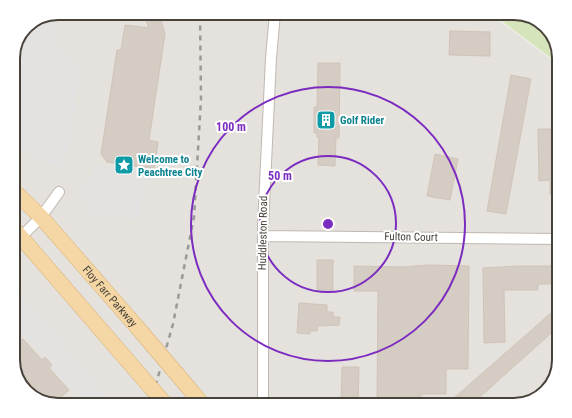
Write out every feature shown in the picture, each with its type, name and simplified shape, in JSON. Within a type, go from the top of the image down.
[{"type":"main road","name":"Floy Farr Parkway","points":[[20,197],[40,217],[137,327],[197,398]]},
{"type":"main road","points":[[20,240],[160,398]]},
{"type":"street","name":"Huddleston Road","points":[[263,398],[263,236],[266,144],[271,58],[275,20]]},
{"type":"street","points":[[20,233],[40,217],[59,192]]},
{"type":"street","name":"Fulton Court","points":[[263,236],[552,239]]},
{"type":"shaded area","points":[[56,20],[55,37],[59,47],[69,60],[80,69],[77,75],[81,77],[80,87],[77,89],[74,99],[77,102],[76,112],[73,115],[71,124],[74,128],[74,137],[71,139],[68,148],[70,151],[61,167],[40,160],[20,149],[23,143],[20,140],[21,48],[24,41],[33,29],[46,22]]},
{"type":"shaded area","points":[[58,20],[498,20],[552,60],[552,360],[550,372],[541,387],[531,394],[519,398],[53,398],[41,394],[29,385],[21,370],[20,363],[20,55],[24,41],[33,29],[46,22]]},
{"type":"shaded area","points":[[94,164],[147,172],[139,220],[88,213],[89,204],[80,201],[83,181],[91,182]]},
{"type":"shaded area","points":[[20,291],[108,398],[79,398],[20,332]]},
{"type":"green space","points":[[500,20],[522,21],[537,28],[543,33],[548,41],[552,59]]},
{"type":"building","points":[[146,20],[161,20],[165,34],[149,140],[158,142],[154,169],[107,162],[101,154],[117,50],[121,50],[125,25],[149,28]]},
{"type":"building","points":[[450,31],[490,32],[490,56],[449,55]]},
{"type":"building","name":"Golf Rider","points":[[318,63],[340,63],[339,138],[336,138],[335,166],[318,165],[319,137],[317,137],[317,133],[314,133],[314,107],[317,107]]},
{"type":"building","points":[[511,75],[531,79],[506,214],[487,211]]},
{"type":"building","points":[[538,129],[552,129],[552,194],[550,194],[550,180],[539,181]]},
{"type":"building","points":[[435,154],[458,159],[450,200],[427,196]]},
{"type":"building","points":[[317,260],[333,260],[333,290],[317,290]]},
{"type":"building","points":[[428,265],[469,266],[468,369],[446,369],[446,394],[421,394],[421,398],[377,398],[378,291],[354,291],[354,266],[402,267]]},
{"type":"building","points":[[552,266],[552,284],[538,284],[538,290],[504,290],[505,342],[484,343],[483,268]]},
{"type":"building","points":[[299,303],[327,305],[327,312],[333,312],[333,317],[340,317],[339,325],[318,326],[317,331],[310,331],[310,334],[297,333]]},
{"type":"building","points":[[552,312],[552,332],[479,398],[454,398]]},
{"type":"building","points":[[23,339],[42,360],[45,357],[52,365],[49,368],[69,390],[60,398],[53,398],[41,394],[26,381],[21,370],[20,341]]},
{"type":"building","points":[[342,367],[359,367],[358,398],[341,398]]},
{"type":"railway","points":[[152,398],[173,324],[194,217],[201,99],[200,20]]},
{"type":"place","name":"Golf Rider","points":[[326,120]]},
{"type":"place","name":"Welcome to Peachtree City","points":[[124,165]]}]
